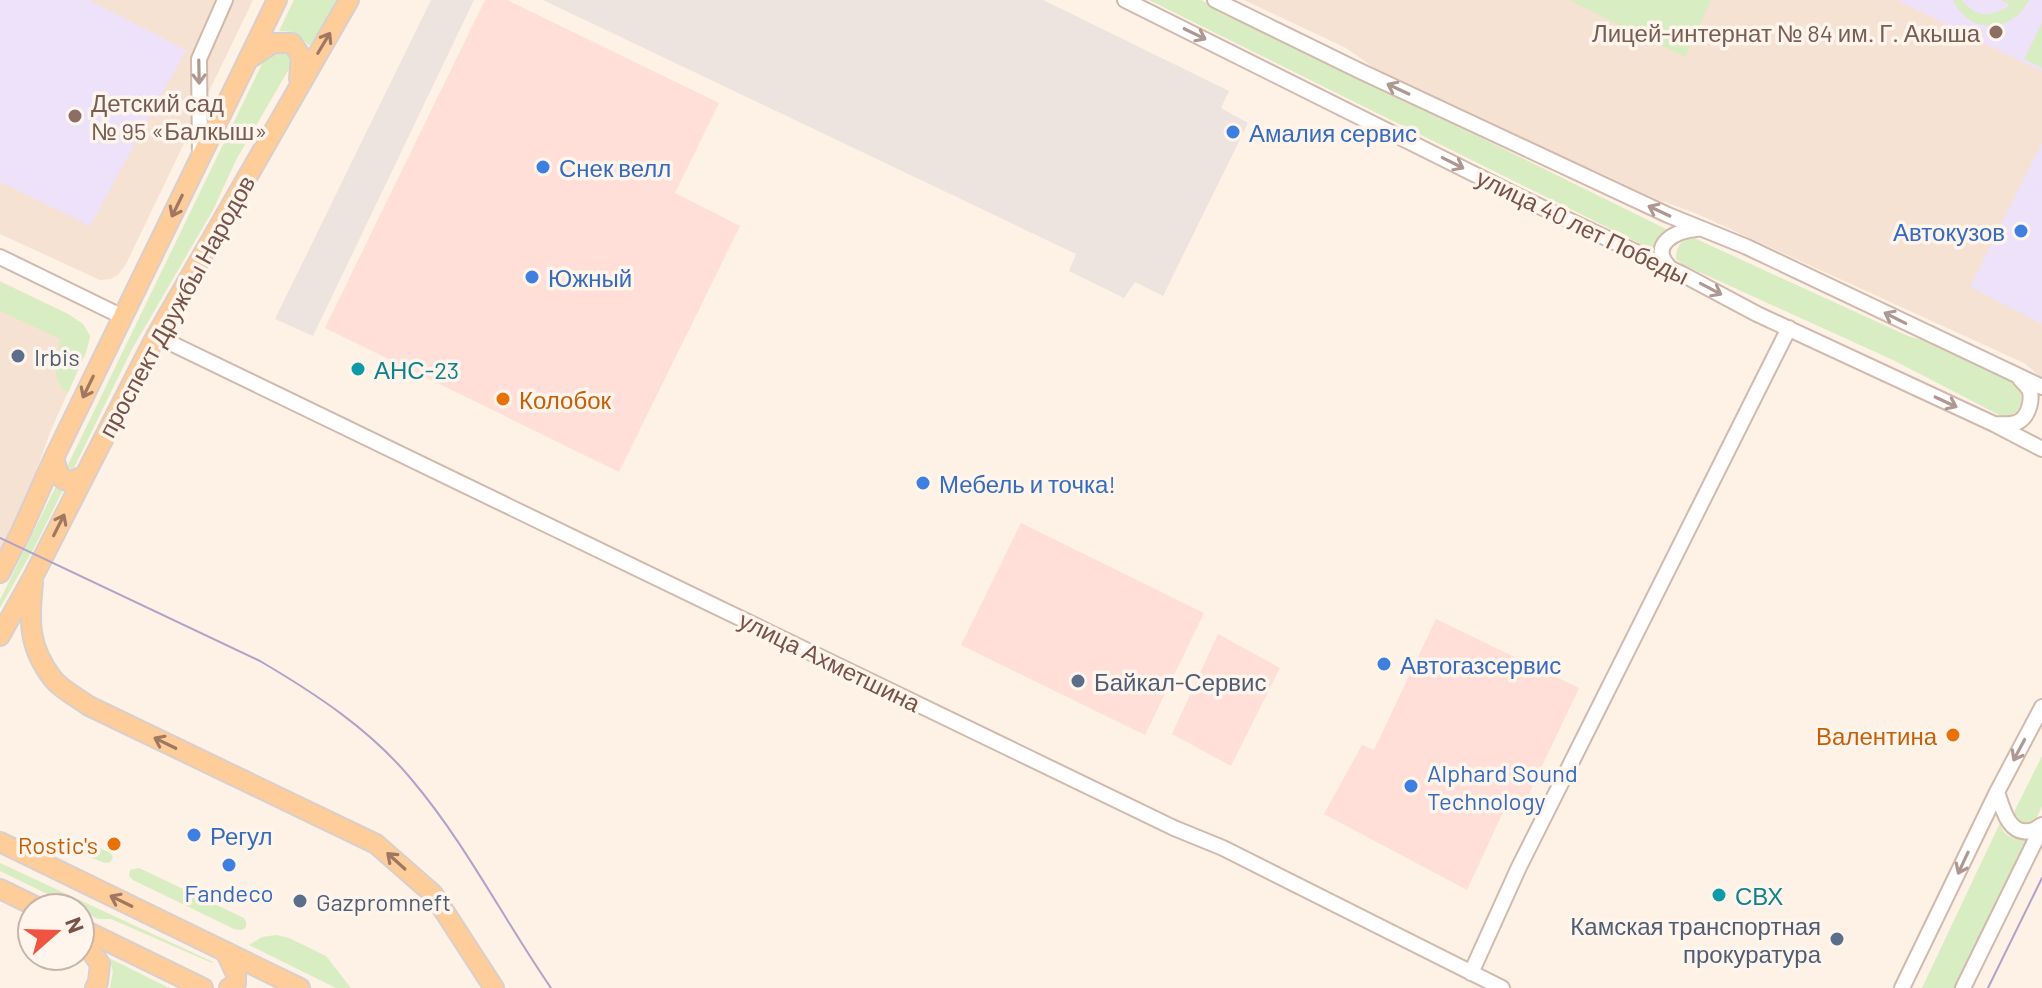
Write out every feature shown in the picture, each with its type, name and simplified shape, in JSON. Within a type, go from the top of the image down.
[{"type":"main road","name":"проспект Дружбы Народов","points":[[21,532],[277,0]]},
{"type":"main road","name":"проспект Дружбы Народов","points":[[0,636],[156,336],[349,0]]},
{"type":"main road","points":[[248,60],[273,43],[292,43],[301,56],[299,85]]},
{"type":"main road","points":[[54,458],[59,476],[65,481],[71,482],[85,475]]},
{"type":"main road","points":[[0,559],[21,532]]},
{"type":"main road","points":[[0,573],[21,532]]},
{"type":"main road","points":[[34,575],[29,617],[34,646],[54,681],[89,706],[376,844],[433,894],[494,988]]},
{"type":"main road","points":[[0,842],[300,988]]},
{"type":"main road","points":[[96,936],[203,988]]},
{"type":"main road","points":[[225,951],[236,974],[236,983],[229,988]]},
{"type":"main road","points":[[95,988],[100,964],[96,958]]},
{"type":"street","points":[[200,159],[199,59],[225,0]]},
{"type":"street","name":"улица 40 лет Победы","points":[[1125,0],[1520,197],[1682,274],[1757,314],[2042,449]]},
{"type":"street","name":"улица 40 лет Победы","points":[[1215,0],[1360,71],[1701,229],[1775,260],[2042,387]]},
{"type":"street","points":[[1682,274],[1664,261],[1662,251],[1665,242],[1682,231],[1701,229]]},
{"type":"street","points":[[0,257],[123,317]]},
{"type":"street","points":[[1471,973],[1519,867],[1789,328]]},
{"type":"street","name":"улица Ахметшина","points":[[156,336],[1174,828],[1223,848],[1502,988]]},
{"type":"street","points":[[1994,424],[2011,424],[2021,420],[2027,412],[2031,400],[2029,389],[2015,374]]},
{"type":"street","points":[[1902,988],[2042,707]]},
{"type":"street","points":[[1997,792],[2010,824],[2022,831],[2042,826]]},
{"type":"street","points":[[1963,988],[2042,826]]},
{"type":"shaded area","points":[[0,0],[253,0],[126,264],[111,279],[100,280],[0,234]]},
{"type":"shaded area","name":"Детский сад № 95 «Балкыш»","points":[[0,0],[89,0],[186,50],[90,226],[0,182]]},
{"type":"shaded area","points":[[431,0],[474,0],[313,336],[275,319]]},
{"type":"shaded area","name":"Южный","points":[[485,0],[507,0],[719,103],[675,193],[740,226],[619,472],[325,328]]},
{"type":"shaded area","points":[[543,0],[1043,0],[1229,91],[1221,108],[1248,123],[1163,296],[1135,282],[1124,298],[1069,271],[1076,254]]},
{"type":"shaded area","points":[[1244,0],[2042,0],[2042,378],[2024,363],[1695,213],[1592,169],[1540,151],[1383,74],[1346,48]]},
{"type":"shaded area","name":"Лицей-интернат № 84 им. Г. Акыша","points":[[1897,0],[2042,0],[2042,71],[2016,59]]},
{"type":"shaded area","points":[[2042,142],[2042,324],[1970,287]]},
{"type":"shaded area","points":[[0,281],[68,314],[83,324],[90,336],[24,505],[0,550]]},
{"type":"shaded area","points":[[1021,523],[1204,613],[1145,735],[961,645]]},
{"type":"shaded area","points":[[1436,619],[1579,688],[1524,804],[1510,797],[1467,890],[1324,814],[1362,745],[1374,750]]},
{"type":"shaded area","points":[[1218,634],[1280,668],[1231,766],[1172,734]]},
{"type":"green space","points":[[294,0],[337,0],[310,46],[294,32],[279,31]]},
{"type":"green space","points":[[1149,0],[1201,0],[1668,230],[1658,241],[1655,251]]},
{"type":"green space","points":[[1569,0],[1711,0],[1685,57]]},
{"type":"green space","points":[[1953,0],[1962,0],[1979,13],[1991,14],[2010,5],[2001,0],[2029,0],[2012,19],[1991,26],[1969,20]]},
{"type":"green space","points":[[2042,23],[2042,68],[2024,59]]},
{"type":"green space","points":[[274,51],[288,54],[293,62],[236,160],[213,210],[131,351],[71,474],[65,471],[262,64]]},
{"type":"green space","points":[[1694,238],[1908,336],[1932,343],[2014,380],[2020,391],[2020,407],[2005,418],[1893,360],[1684,265],[1676,259],[1677,251],[1680,244]]},
{"type":"green space","points":[[0,282],[83,324],[90,336],[68,393],[58,382],[57,376],[60,339],[0,311]]},
{"type":"green space","points":[[57,484],[64,488],[0,608],[0,600]]},
{"type":"green space","points":[[2042,756],[2042,806],[2035,821],[2023,824],[2015,817],[2015,810]]},
{"type":"green space","points":[[2000,823],[2010,837],[2028,838],[1956,988],[1922,988]]},
{"type":"green space","points":[[62,843],[88,843],[111,853],[113,858],[105,863],[61,846]]},
{"type":"green space","points":[[0,863],[62,892],[43,892],[0,871]]},
{"type":"green space","points":[[139,868],[244,918],[246,927],[234,929],[133,880],[129,876],[130,870]]},
{"type":"green space","points":[[96,908],[213,962],[111,919],[98,919]]},
{"type":"green space","points":[[276,935],[326,956],[351,988],[336,988],[249,945],[262,937]]},
{"type":"green space","points":[[109,958],[169,988],[110,988],[113,971]]},
{"type":"tram line","points":[[0,538],[260,661],[302,686],[361,729],[396,762],[432,805],[551,988]]},
{"type":"tram line","points":[[1988,988],[2042,878]]},
{"type":"place","name":"Лицей-интернат № 84 им. Г. Акыша","points":[[1996,32]]},
{"type":"place","name":"Детский сад № 95 «Балкыш»","points":[[75,116]]},
{"type":"place","name":"Амалия сервис","points":[[1233,132]]},
{"type":"place","name":"Снек велл","points":[[543,167]]},
{"type":"place","name":"Автокузов","points":[[2021,231]]},
{"type":"place","name":"Южный","points":[[532,277]]},
{"type":"place","name":"Irbis","points":[[18,356]]},
{"type":"place","name":"АНС-23","points":[[358,369]]},
{"type":"place","name":"Колобок","points":[[503,399]]},
{"type":"place","name":"Мебель и точка!","points":[[923,483]]},
{"type":"place","name":"Автогазсервис","points":[[1384,664]]},
{"type":"place","name":"Байкал-Сервис","points":[[1078,681]]},
{"type":"place","name":"Валентина","points":[[1953,735]]},
{"type":"place","name":"Alphard Sound Technology","points":[[1411,786]]},
{"type":"place","name":"Регул","points":[[194,835]]},
{"type":"place","name":"Rostic's","points":[[114,844]]},
{"type":"place","name":"Fandeco","points":[[229,865]]},
{"type":"place","name":"СВХ","points":[[1719,895]]},
{"type":"place","name":"Gazpromneft","points":[[300,901]]},
{"type":"place","name":"Камская транспортная прокуратура","points":[[1837,939]]}]
